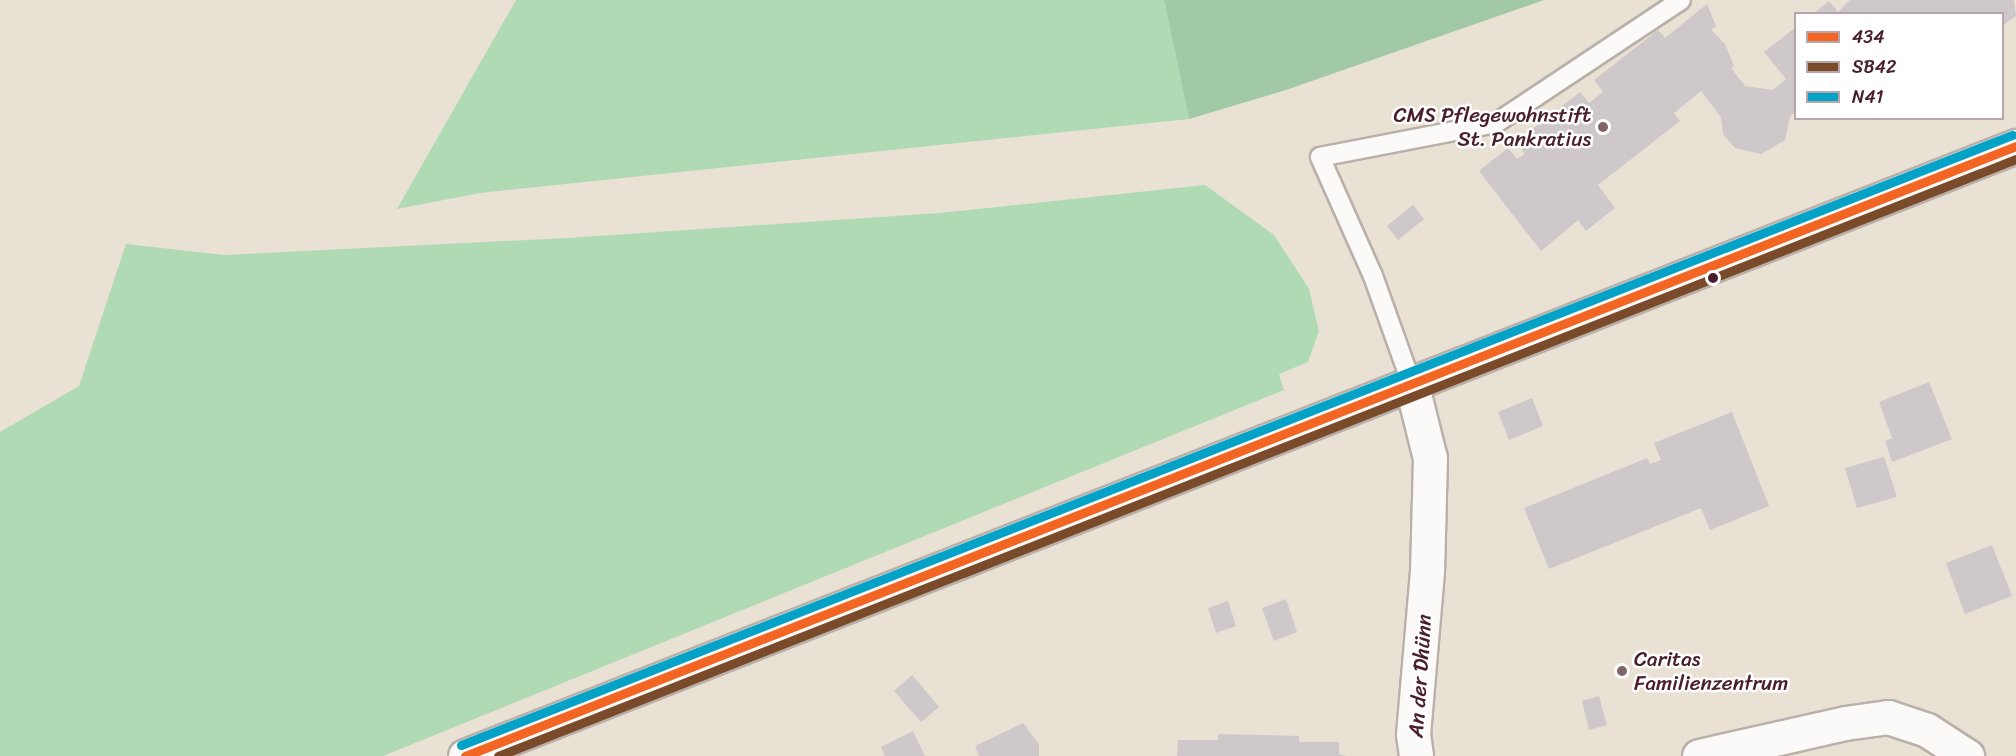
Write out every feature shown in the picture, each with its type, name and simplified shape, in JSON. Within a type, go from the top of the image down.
[{"type":"main road","points":[[465,756],[1411,382],[2016,146]]},
{"type":"main road","name":"An der Dhünn","points":[[1411,382],[1430,458],[1426,581],[1413,734],[1416,756]]},
{"type":"main road","points":[[1699,756],[1845,723],[1888,717],[1927,730],[1966,756]]},
{"type":"lane","points":[[1411,382],[1373,276],[1320,158],[1496,123],[1681,0]]},
{"type":"green space","points":[[516,0],[1164,0],[1189,119],[480,193],[397,209]]},
{"type":"green space","points":[[1164,0],[1544,0],[1286,90],[1189,119]]},
{"type":"green space","points":[[1205,185],[1274,235],[1309,289],[1319,331],[1308,362],[1279,374],[1284,390],[383,756],[0,756],[0,432],[79,386],[126,244],[224,255],[568,238],[940,213]]},
{"type":"building","points":[[1850,0],[2014,0],[2016,16],[2004,25],[2004,12],[1838,12]]},
{"type":"building","points":[[1829,1],[1838,12],[1815,12]]},
{"type":"building","name":"CMS Pflegewohnstift St. Pankratius","points":[[1707,4],[1716,26],[1711,30],[1725,44],[1734,66],[1731,68],[1745,86],[1773,90],[1786,79],[1764,52],[1794,29],[1794,113],[1790,116],[1785,140],[1761,154],[1735,148],[1723,134],[1721,117],[1701,91],[1674,113],[1680,121],[1598,185],[1615,208],[1586,231],[1578,220],[1541,251],[1479,171],[1508,148],[1517,159],[1525,154],[1516,142],[1580,92],[1589,103],[1603,92],[1594,80],[1658,30],[1665,38]]},
{"type":"building","points":[[1413,205],[1424,219],[1398,240],[1387,226]]},
{"type":"building","points":[[1929,382],[1952,439],[1892,462],[1885,441],[1892,438],[1879,402]]},
{"type":"building","points":[[1532,398],[1543,426],[1509,440],[1498,412]]},
{"type":"building","points":[[1732,412],[1769,506],[1710,530],[1701,508],[1549,569],[1524,508],[1647,458],[1650,464],[1661,460],[1654,443]]},
{"type":"building","points":[[1884,457],[1897,497],[1857,508],[1845,468]]},
{"type":"building","points":[[1992,545],[2012,596],[1965,614],[1946,563]]},
{"type":"building","points":[[1286,599],[1297,632],[1274,641],[1262,608]]},
{"type":"building","points":[[1228,601],[1236,626],[1216,633],[1208,608]]},
{"type":"building","points":[[912,675],[939,707],[921,722],[894,691]]},
{"type":"building","points":[[1599,696],[1607,725],[1589,730],[1582,701]]},
{"type":"building","points":[[1023,723],[1039,744],[1039,756],[979,756],[975,746]]},
{"type":"building","points":[[913,731],[925,756],[885,756],[881,747]]},
{"type":"building","points":[[1218,734],[1299,736],[1299,742],[1339,742],[1339,754],[1347,756],[1177,756],[1178,740],[1218,740]]},
{"type":"transit line","name":"N41","points":[[461,745],[2012,135]]},
{"type":"transit line","name":"434","points":[[465,756],[2016,146]]},
{"type":"transit line","name":"SB42","points":[[498,756],[2016,159]]},
{"type":"place","name":"CMS Pflegewohnstift St. Pankratius","points":[[1603,127]]},
{"type":"place","name":"Caritas Familienzentrum","points":[[1622,671]]}]
